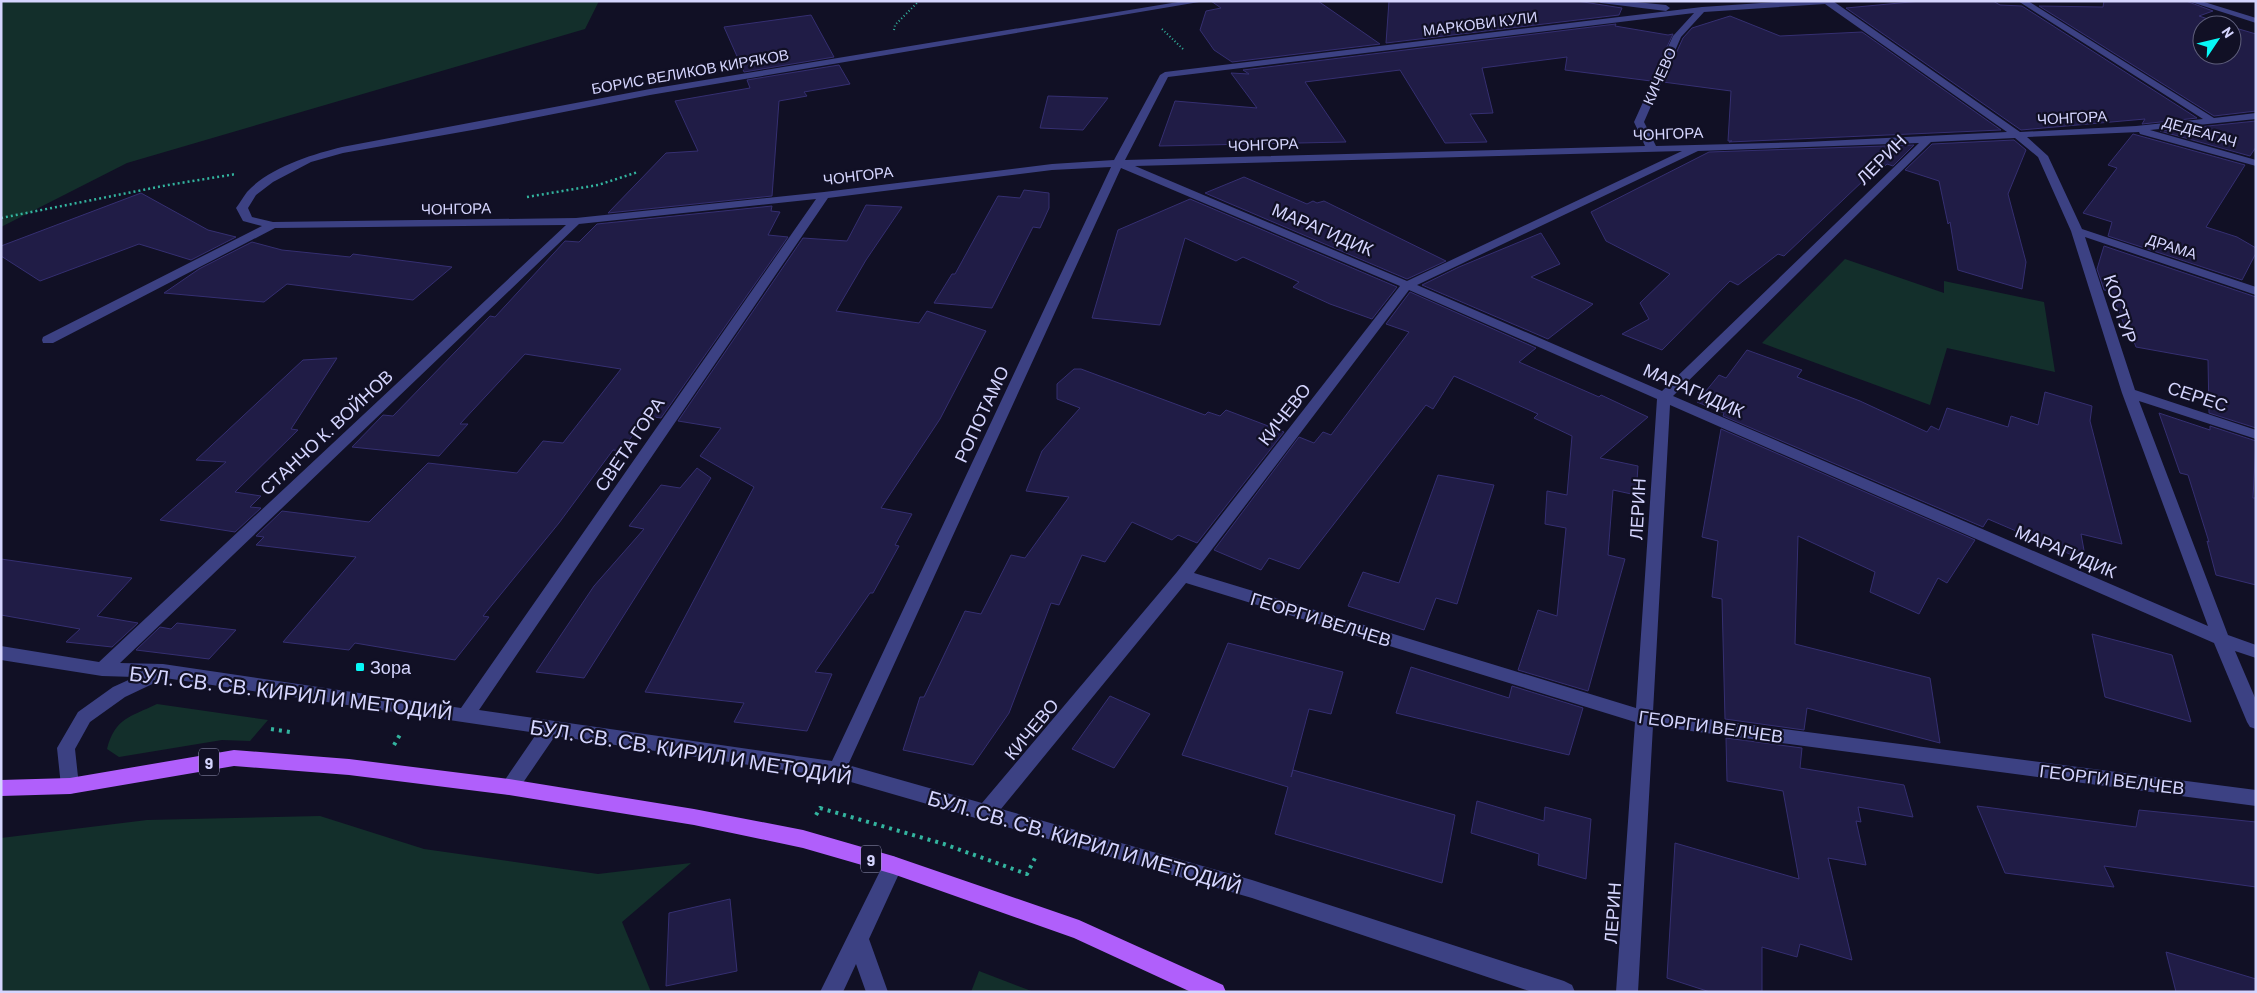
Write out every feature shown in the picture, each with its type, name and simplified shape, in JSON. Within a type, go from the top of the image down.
[{"type":"main road","name":"9","points":[[1,788],[70,786],[234,758],[349,767],[510,787],[694,817],[803,839],[893,865],[1079,930],[1215,992]]},
{"type":"street","name":"БОРИС ВЕЛИКОВ КИРЯКОВ","points":[[273,225],[247,219],[242,208],[252,193],[269,180],[301,163],[342,150],[478,126],[650,92],[1139,13],[1201,1]]},
{"type":"street","points":[[1601,1],[1702,10]]},
{"type":"street","name":"МАРКОВИ КУЛИ","points":[[1165,75],[1702,10],[1828,1]]},
{"type":"street","name":"КОСТУР","points":[[1828,1],[2018,135],[2043,156],[2077,231],[2129,393],[2221,639],[2256,722]]},
{"type":"street","points":[[2022,1],[2213,121]]},
{"type":"street","points":[[2192,1],[2256,22]]},
{"type":"street","name":"КИЧЕВО","points":[[1652,149],[1639,122],[1677,36],[1702,10]]},
{"type":"street","name":"РОПОТАМО","points":[[837,770],[1118,163],[1165,75]]},
{"type":"street","name":"ЧОНГОРА","points":[[273,225],[576,222],[824,195],[1052,167],[1118,163],[1652,149],[1928,139],[2136,129],[2256,116]]},
{"type":"street","name":"ДЕДЕАГАЧ","points":[[2136,129],[2256,163]]},
{"type":"street","name":"ЛЕРИН","points":[[1627,992],[1664,397],[1928,139]]},
{"type":"street","name":"КИЧЕВО","points":[[986,812],[1183,576],[1408,285],[1698,147]]},
{"type":"street","name":"МАРАГИДИК","points":[[1118,163],[1408,285],[2221,639],[2256,652]]},
{"type":"street","name":"СВЕТА ГОРА","points":[[466,715],[824,195]]},
{"type":"street","name":"СТАНЧО К. ВОЙНОВ","points":[[102,669],[576,222]]},
{"type":"street","points":[[48,340],[273,225]]},
{"type":"street","name":"ДРАМА","points":[[2077,231],[2256,291]]},
{"type":"street","name":"СЕРЕС","points":[[2129,393],[2256,435]]},
{"type":"street","name":"ГЕОРГИ ВЕЛЧЕВ","points":[[1183,576],[1644,718],[2256,798]]},
{"type":"street","name":"БУЛ. СВ. СВ. КИРИЛ И МЕТОДИЙ","points":[[1,653],[102,669],[163,671],[362,699],[417,710],[466,715],[550,729],[837,770],[1252,890],[1564,992]]},
{"type":"street","points":[[70,786],[66,748],[84,717],[119,692],[163,671]]},
{"type":"street","points":[[510,787],[550,729]]},
{"type":"street","points":[[832,992],[893,865]]},
{"type":"street","points":[[858,939],[877,992]]},
{"type":"path","points":[[890,52],[889,44],[895,25],[919,1]]},
{"type":"path","points":[[1139,13],[1183,48],[1200,71]]},
{"type":"path","points":[[526,197],[598,185],[638,172]]},
{"type":"path","points":[[1,218],[168,185],[236,174]]},
{"type":"path","points":[[393,746],[417,710]]},
{"type":"path","points":[[271,730],[299,733]]},
{"type":"path","points":[[803,839],[820,808],[944,844],[1027,874],[1049,831]]},
{"type":"green space","points":[[1,1],[599,1],[585,29],[127,163],[1,227]]},
{"type":"green space","points":[[1845,259],[1944,293],[1944,281],[2044,302],[2055,372],[1947,348],[1930,405],[1762,343]]},
{"type":"green space","points":[[157,704],[268,720],[250,741],[222,740],[119,757],[107,749],[114,731],[119,725],[131,716]]},
{"type":"green space","points":[[320,816],[424,849],[598,874],[691,863],[622,922],[651,992],[1,992],[1,838],[147,820]]},
{"type":"green space","points":[[979,971],[1034,992],[971,992]]},
{"type":"building","points":[[1211,1],[1318,1],[1380,44],[1232,62],[1214,50],[1200,30],[1206,11],[1221,8]]},
{"type":"building","points":[[1389,1],[1577,1],[1622,8],[1619,15],[1386,43]]},
{"type":"building","points":[[1921,1],[1993,1],[2000,5],[2022,6],[2197,118],[2142,124],[2145,119],[2021,130],[1846,8]]},
{"type":"building","points":[[2104,1],[2186,1],[2213,11],[2202,15],[2192,15],[2192,65],[2242,65],[2242,30],[2256,34],[2256,111],[2214,116],[2039,6],[2103,7]]},
{"type":"building","points":[[811,15],[834,57],[744,72],[724,27]]},
{"type":"building","points":[[1730,16],[1780,36],[1862,32],[2001,130],[1729,142],[1732,141],[1728,141],[1731,91],[1663,82],[1683,38],[1692,28]]},
{"type":"building","points":[[1616,24],[1615,26],[1668,35],[1673,34],[1651,81],[1565,70],[1567,57],[1482,68],[1493,113],[1470,114],[1487,142],[1445,143],[1400,70],[1305,82],[1346,142],[1159,146],[1175,101],[1257,108],[1231,73],[1249,74],[1243,70]]},
{"type":"building","points":[[839,65],[850,84],[804,92],[807,96],[779,101],[772,196],[608,213],[666,153],[698,151],[675,101],[750,88],[747,80]]},
{"type":"building","points":[[1048,96],[1108,98],[1083,130],[1040,128]]},
{"type":"building","points":[[2256,121],[2256,147],[2250,156],[2160,131]]},
{"type":"building","points":[[2133,134],[2245,165],[2206,227],[2237,237],[2256,248],[2256,253],[2242,280],[2108,236],[2112,222],[2083,213],[2117,168],[2108,165]]},
{"type":"building","points":[[2014,140],[2026,150],[2008,194],[2026,262],[2022,289],[1958,270],[1950,222],[1948,224],[1939,181],[1905,170],[1932,144]]},
{"type":"building","points":[[1914,145],[1893,166],[1887,164],[1869,180],[1865,179],[1784,256],[1778,254],[1738,285],[1730,281],[1662,350],[1622,334],[1649,319],[1640,303],[1670,274],[1606,241],[1591,212],[1709,152]]},
{"type":"building","points":[[1244,177],[1307,204],[1313,201],[1317,203],[1324,201],[1446,261],[1407,279],[1205,193]]},
{"type":"building","points":[[1024,190],[1049,193],[1049,208],[1040,228],[1033,227],[992,308],[934,303],[952,274],[955,274],[998,196],[1020,198]]},
{"type":"building","points":[[141,193],[208,230],[236,237],[191,260],[139,244],[40,281],[1,256],[1,246]]},
{"type":"building","points":[[1190,199],[1397,287],[1372,319],[1330,304],[1293,287],[1299,282],[1243,257],[1236,261],[1185,238],[1160,325],[1092,318],[1118,230]]},
{"type":"building","points":[[866,205],[902,207],[866,260],[836,311],[919,323],[927,311],[986,331],[940,419],[881,508],[912,514],[895,545],[899,546],[873,593],[870,593],[815,672],[832,674],[807,731],[734,722],[744,703],[645,692],[754,487],[700,456],[721,428],[678,421],[803,238],[847,241]]},
{"type":"building","points":[[772,206],[771,211],[780,212],[768,235],[788,237],[661,418],[647,416],[621,451],[613,450],[559,523],[483,616],[489,617],[455,660],[355,643],[349,650],[283,642],[356,557],[256,545],[264,537],[256,536],[282,511],[369,522],[428,463],[517,473],[543,441],[563,443],[621,369],[525,354],[460,424],[468,424],[439,456],[352,447],[383,415],[393,416],[490,316],[495,317],[565,241],[579,242],[597,224]]},
{"type":"building","points":[[1541,233],[1560,264],[1531,277],[1593,304],[1548,339],[1422,285],[1459,267]]},
{"type":"building","points":[[252,242],[282,250],[350,257],[353,254],[452,267],[413,300],[287,284],[264,302],[164,293],[199,269]]},
{"type":"building","points":[[2104,246],[2256,297],[2256,428],[2209,413],[2208,360],[2136,347],[2131,334],[2130,340],[2111,291],[2104,290],[2097,269]]},
{"type":"building","points":[[1410,292],[1536,348],[1519,362],[1599,397],[1601,395],[1648,417],[1600,458],[1638,466],[1636,495],[1613,490],[1608,555],[1625,559],[1588,691],[1518,670],[1538,610],[1557,616],[1566,528],[1545,524],[1547,491],[1567,495],[1572,436],[1534,418],[1538,414],[1454,376],[1433,409],[1426,405],[1299,569],[1269,558],[1261,570],[1214,550],[1299,437],[1314,443],[1323,432],[1331,435],[1409,332],[1386,324]]},
{"type":"building","points":[[1747,350],[1802,370],[1797,377],[1860,401],[1927,432],[1931,426],[1939,430],[1947,408],[2008,427],[2011,416],[2038,425],[2045,392],[2092,406],[2090,421],[2122,544],[2081,534],[2086,561],[1988,519],[1983,527],[1723,416],[1724,413],[1697,402],[1719,375],[1726,378]]},
{"type":"building","points":[[337,358],[291,429],[298,430],[235,492],[261,496],[250,507],[261,508],[235,532],[160,520],[226,462],[196,460],[303,360]]},
{"type":"building","points":[[1074,369],[1081,369],[1205,415],[1208,412],[1220,416],[1226,410],[1284,432],[1197,543],[1178,535],[1172,540],[1132,522],[1105,562],[1082,555],[1059,605],[1051,603],[1009,713],[973,765],[903,750],[920,697],[924,697],[965,611],[981,614],[1011,555],[1025,558],[1069,497],[1026,491],[1042,451],[1080,408],[1057,399],[1057,384]]},
{"type":"building","points":[[2159,413],[2210,430],[2210,426],[2256,441],[2253,498],[2256,498],[2256,585],[2216,575],[2207,541],[2209,542],[2188,475],[2180,473]]},
{"type":"building","points":[[1721,429],[1975,540],[1947,583],[1938,578],[1919,614],[1870,592],[1875,572],[1798,536],[1795,644],[1930,678],[1940,743],[1807,708],[1804,730],[1725,719],[1722,599],[1712,597],[1718,541],[1702,537]]},
{"type":"building","points":[[697,468],[711,478],[584,678],[536,672],[594,586],[644,529],[629,526],[661,485],[680,488]]},
{"type":"building","points":[[1438,475],[1494,485],[1457,604],[1436,598],[1424,630],[1348,606],[1363,572],[1399,583]]},
{"type":"building","points":[[1,559],[132,578],[97,616],[138,623],[112,647],[66,642],[80,629],[1,615]]},
{"type":"building","points":[[177,623],[236,630],[209,659],[136,650],[160,627],[171,629]]},
{"type":"building","points":[[2092,634],[2172,655],[2191,722],[2105,697]]},
{"type":"building","points":[[1228,643],[1343,672],[1331,714],[1309,709],[1291,777],[1293,770],[1455,815],[1442,883],[1275,834],[1288,787],[1182,755]]},
{"type":"building","points":[[1411,667],[1509,698],[1512,686],[1583,708],[1569,755],[1396,713]]},
{"type":"building","points":[[1110,696],[1150,714],[1114,768],[1072,749]]},
{"type":"building","points":[[1726,738],[1802,748],[1800,768],[1904,785],[1913,817],[1858,807],[1861,822],[1856,821],[1866,865],[1828,858],[1852,960],[1800,944],[1797,957],[1762,947],[1762,992],[1710,992],[1667,978],[1675,843],[1799,879],[1783,791],[1727,781]]},
{"type":"building","points":[[1477,801],[1544,821],[1545,807],[1591,819],[1586,879],[1538,865],[1539,854],[1471,833]]},
{"type":"building","points":[[1977,806],[2136,827],[2139,810],[2256,822],[2256,887],[2104,866],[2114,887],[2005,873]]},
{"type":"building","points":[[730,899],[737,971],[666,986],[669,913]]},
{"type":"building","points":[[2166,952],[2256,979],[2256,992],[2176,992]]},
{"type":"place","name":"Зора","points":[[360,667]]}]
